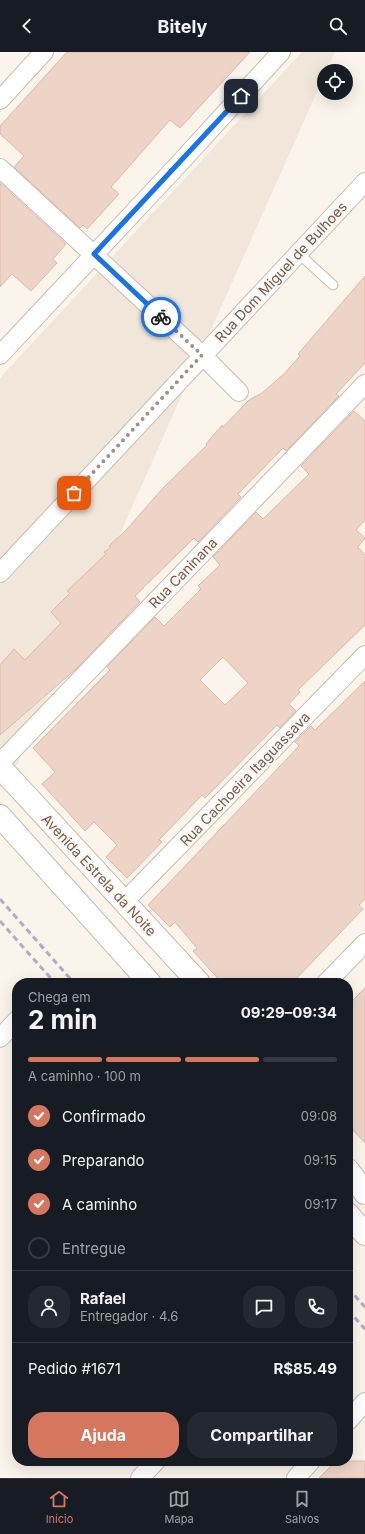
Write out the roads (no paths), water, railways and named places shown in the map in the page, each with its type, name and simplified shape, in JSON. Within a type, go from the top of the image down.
[{"type":"street","points":[[0,100],[44,52]]},
{"type":"street","points":[[0,355],[178,166],[281,52]]},
{"type":"street","points":[[0,168],[202,355],[239,392]]},
{"type":"street","name":"Rua Dom Miguel de Bulhoes","points":[[0,573],[365,182]]},
{"type":"street","name":"Rua Caninana","points":[[0,763],[365,384]]},
{"type":"street","name":"Rua Cachoeira Itaguassava","points":[[124,902],[365,656]]},
{"type":"street","name":"Avenida Estrela da Noite","points":[[0,767],[194,978]]},
{"type":"street","points":[[0,816],[146,978]]},
{"type":"street","points":[[331,978],[365,944]]},
{"type":"street","points":[[0,1038],[12,1025]]},
{"type":"street","points":[[353,1177],[365,1193]]},
{"type":"street","points":[[353,1220],[365,1234]]},
{"type":"street","points":[[353,1415],[364,1405]]},
{"type":"street","points":[[140,1478],[151,1466]]},
{"type":"street","points":[[296,1478],[307,1466]]},
{"type":"lane","points":[[298,253],[333,286]]},
{"type":"railway","points":[[0,899],[70,978]]},
{"type":"railway","points":[[0,921],[51,978]]},
{"type":"railway","points":[[353,1294],[365,1307]]},
{"type":"railway","points":[[353,1316],[365,1329]]}]
